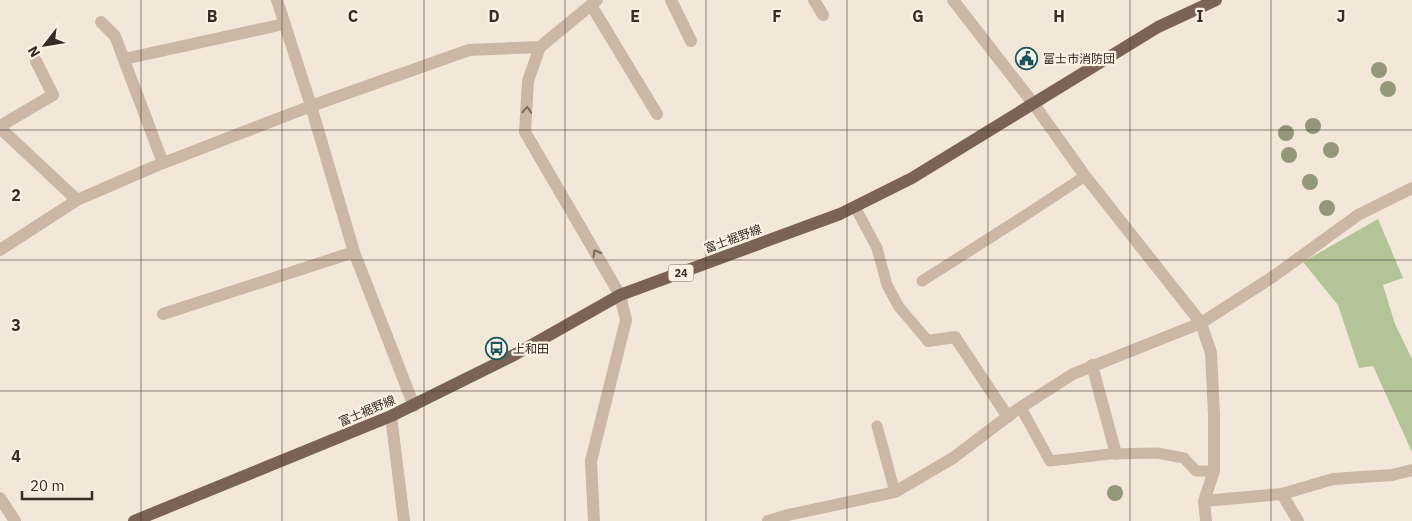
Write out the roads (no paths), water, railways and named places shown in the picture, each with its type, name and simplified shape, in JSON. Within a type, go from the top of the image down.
[{"type":"main road","name":"富士裾野線","points":[[134,521],[414,406],[514,355],[620,295],[855,207],[912,178],[1158,26],[1216,0]]},
{"type":"street","points":[[277,0],[311,106],[354,252],[414,406]]},
{"type":"street","points":[[671,0],[692,41]]},
{"type":"street","points":[[814,0],[822,15]]},
{"type":"street","points":[[953,0],[1033,103],[1084,176],[1202,323],[1211,353],[1214,415],[1214,471],[1204,501],[1206,521]]},
{"type":"street","points":[[594,521],[591,461],[626,320],[620,295],[525,132],[528,81],[540,47],[594,3],[657,114]]},
{"type":"street","points":[[101,22],[115,36],[163,163]]},
{"type":"street","points":[[124,60],[284,24]]},
{"type":"street","points":[[0,250],[77,200],[163,163],[311,106],[469,50],[540,47]]},
{"type":"street","points":[[36,61],[53,95],[0,127],[77,200]]},
{"type":"street","points":[[768,521],[895,492],[953,458],[1008,416],[1073,374],[1202,323],[1274,276],[1358,215],[1412,188]]},
{"type":"street","points":[[163,314],[354,252]]},
{"type":"street","points":[[928,341],[955,337],[1008,416]]},
{"type":"street","points":[[1092,365],[1116,454]]},
{"type":"street","points":[[391,416],[404,521]]},
{"type":"street","points":[[1204,501],[1282,494],[1333,479],[1392,475],[1412,470]]},
{"type":"street","points":[[1282,494],[1298,521]]},
{"type":"street","points":[[0,498],[15,521]]},
{"type":"lane","points":[[922,281],[1084,176]]},
{"type":"lane","points":[[855,207],[877,248],[887,285],[899,307],[928,341]]},
{"type":"lane","points":[[1020,408],[1050,461],[1116,454],[1157,453],[1184,458],[1196,471],[1214,471]]},
{"type":"lane","points":[[877,426],[895,492]]},
{"type":"place","name":"富士市消防団","points":[[1027,59]]},
{"type":"place","name":"上和田","points":[[497,349]]}]
